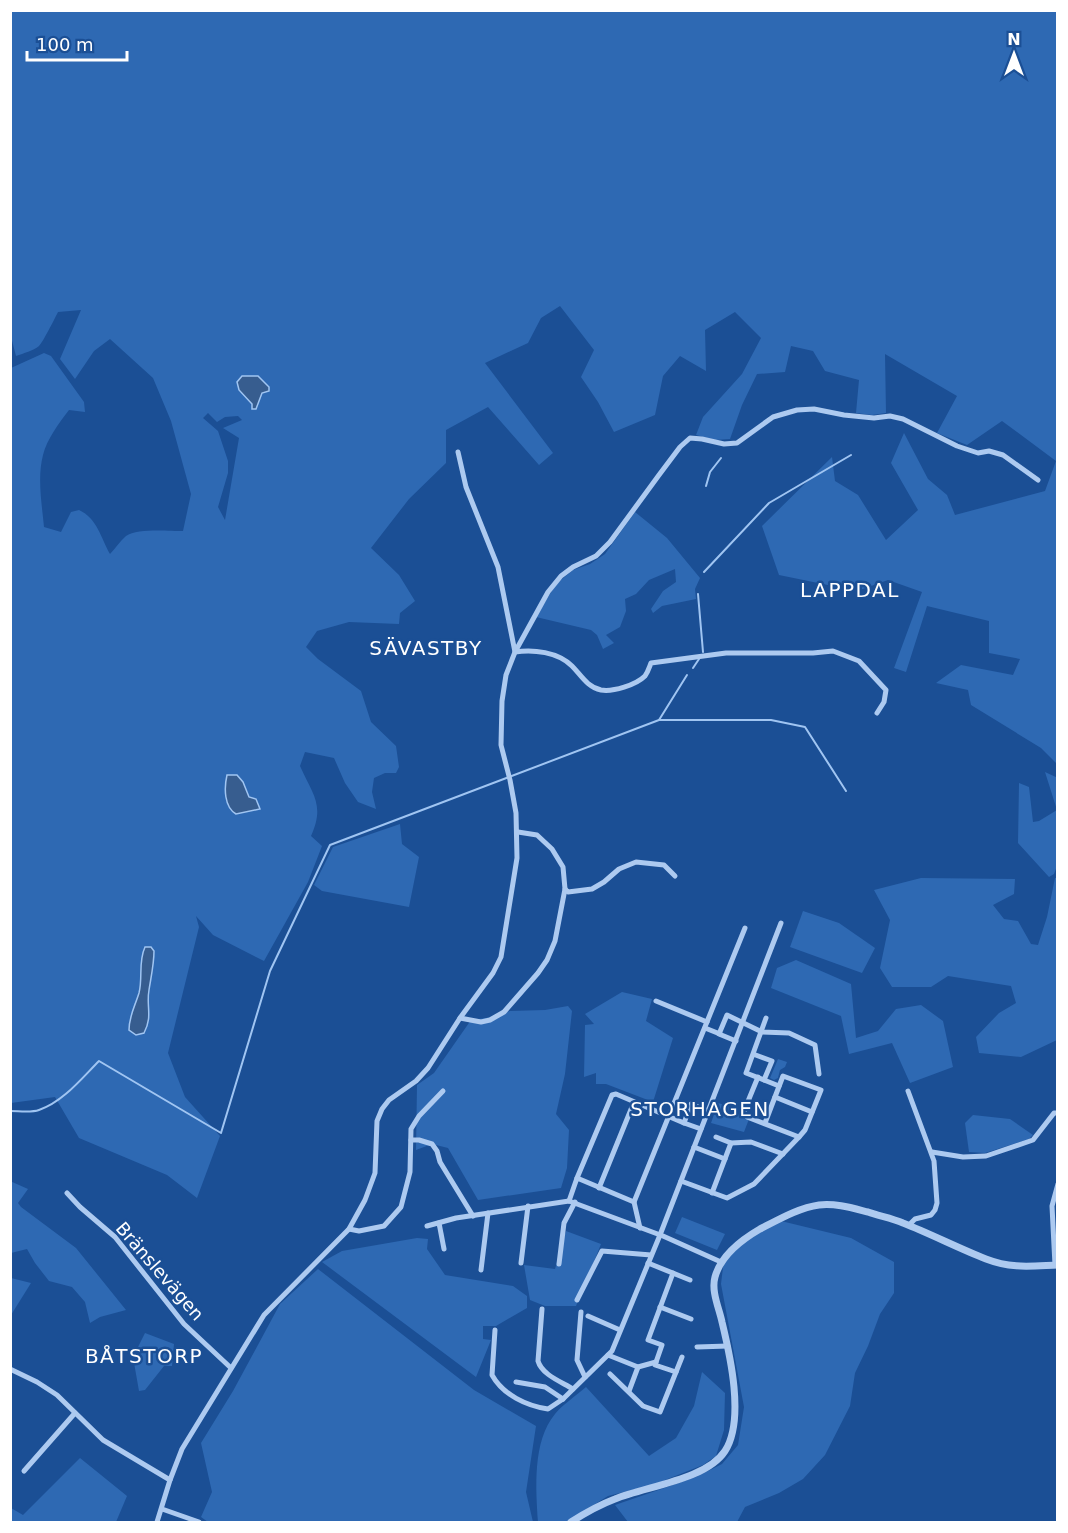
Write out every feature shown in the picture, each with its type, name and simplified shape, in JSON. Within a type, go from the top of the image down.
[{"type":"street","points":[[157,1522],[182,1449],[264,1315],[349,1229],[368,1194],[375,1173],[377,1121],[382,1109],[389,1100],[416,1082],[429,1068],[460,1018],[494,973],[501,957],[517,858],[518,832],[510,780],[501,745],[501,705],[506,675],[515,652],[548,592],[561,576],[573,567],[596,556],[610,542],[666,466],[690,438],[724,444],[737,443],[773,417],[797,410],[814,409],[844,415],[874,418],[890,416],[903,419],[957,446],[978,453],[989,451],[1003,455],[1038,480]]},
{"type":"street","points":[[458,452],[465,487],[498,567],[515,652]]},
{"type":"street","points":[[515,652],[530,650],[551,655],[571,665],[583,681],[600,690],[615,689],[639,680],[646,674],[651,663],[726,653],[833,651],[859,661],[886,690],[884,702],[877,713]]},
{"type":"street","points":[[460,1018],[475,1022],[490,1020],[504,1012],[524,992],[547,960],[555,941],[565,889],[563,867],[552,849],[537,835],[518,832]]},
{"type":"street","points":[[565,889],[568,892],[592,889],[604,882],[619,868],[636,862],[664,865],[675,876]]},
{"type":"street","points":[[495,1330],[492,1375],[495,1381],[540,1411],[548,1409],[563,1399],[612,1351],[660,1235],[781,923]]},
{"type":"street","points":[[640,1228],[634,1202],[745,928]]},
{"type":"street","points":[[656,1001],[736,1041]]},
{"type":"street","points":[[712,1010],[744,1022],[762,1032],[789,1034],[814,1045],[819,1074]]},
{"type":"street","points":[[720,1034],[727,1015]]},
{"type":"street","points":[[766,1018],[746,1072],[779,1086]]},
{"type":"street","points":[[753,1053],[771,1061],[744,1111],[747,1117],[799,1137]]},
{"type":"street","points":[[681,1181],[728,1198],[754,1184],[805,1130],[820,1090],[783,1076],[765,1123]]},
{"type":"street","points":[[349,1229],[358,1232],[384,1226],[401,1207],[410,1172],[411,1129],[418,1116],[443,1090]]},
{"type":"street","points":[[908,1091],[932,1152],[937,1203],[931,1215],[915,1219],[909,1225]]},
{"type":"street","points":[[559,1264],[564,1223],[572,1202],[576,1179],[609,1099],[616,1094],[701,1130]]},
{"type":"street","points":[[775,1097],[812,1112]]},
{"type":"street","points":[[599,1188],[634,1102]]},
{"type":"street","points":[[684,1123],[691,1104],[708,1111]]},
{"type":"street","points":[[932,1152],[963,1157],[986,1156],[1033,1140],[1054,1113],[1058,1113]]},
{"type":"street","points":[[716,1137],[731,1143],[751,1142],[783,1154]]},
{"type":"street","points":[[411,1140],[432,1144],[472,1216]]},
{"type":"street","points":[[712,1192],[731,1143]]},
{"type":"street","points":[[694,1147],[725,1159]]},
{"type":"street","points":[[576,1179],[634,1202]]},
{"type":"street","points":[[571,1522],[613,1499],[703,1470],[719,1459],[727,1449],[735,1419],[735,1404],[728,1346],[714,1279],[721,1262],[747,1236],[798,1210],[819,1205],[837,1205],[909,1225],[988,1260],[1033,1268],[1056,1265],[1052,1206],[1058,1184]]},
{"type":"street","name":"Bränslevägen","points":[[67,1193],[80,1208],[114,1237],[184,1324],[231,1368]]},
{"type":"street","points":[[427,1226],[456,1218],[528,1206],[572,1202],[660,1235],[721,1262]]},
{"type":"street","points":[[521,1263],[528,1206]]},
{"type":"street","points":[[481,1270],[488,1213]]},
{"type":"street","points":[[440,1223],[444,1249]]},
{"type":"street","points":[[577,1300],[602,1251],[651,1255]]},
{"type":"street","points":[[648,1263],[690,1280]]},
{"type":"street","points":[[656,1362],[662,1345],[648,1340],[674,1274]]},
{"type":"street","points":[[660,1308],[691,1318]]},
{"type":"street","points":[[542,1309],[539,1366],[573,1389]]},
{"type":"street","points":[[581,1312],[577,1360],[585,1377]]},
{"type":"street","points":[[588,1316],[620,1330]]},
{"type":"street","points":[[697,1347],[728,1346]]},
{"type":"street","points":[[608,1355],[638,1367],[656,1362]]},
{"type":"street","points":[[610,1374],[643,1406],[660,1412],[682,1358]]},
{"type":"street","points":[[656,1362],[656,1365],[676,1372]]},
{"type":"street","points":[[629,1391],[638,1367]]},
{"type":"street","points":[[10,1369],[57,1395],[103,1440],[170,1480]]},
{"type":"street","points":[[516,1382],[545,1388],[563,1399]]},
{"type":"street","points":[[24,1471],[75,1413]]},
{"type":"street","points":[[162,1509],[199,1522]]},
{"type":"shaded area","points":[[11,11],[1057,11],[1057,764],[1041,748],[971,705],[968,690],[936,683],[961,665],[1013,675],[1020,659],[989,653],[989,621],[927,606],[906,672],[894,668],[922,592],[888,580],[857,591],[779,575],[762,526],[832,457],[835,481],[858,495],[886,540],[918,510],[891,463],[904,433],[928,479],[947,495],[955,515],[1045,491],[1056,461],[1002,421],[967,445],[937,433],[957,396],[885,354],[886,413],[872,415],[856,413],[859,380],[825,371],[813,351],[791,346],[785,372],[757,374],[742,405],[730,439],[715,440],[696,435],[703,417],[742,374],[761,338],[735,312],[705,330],[706,371],[680,356],[663,376],[655,415],[614,432],[581,377],[594,350],[560,306],[541,318],[528,343],[485,363],[553,453],[539,465],[488,407],[446,430],[446,463],[409,499],[371,548],[399,575],[415,601],[400,613],[399,624],[349,622],[317,631],[306,647],[318,659],[361,691],[371,722],[396,746],[399,767],[396,773],[385,773],[374,778],[372,792],[376,809],[358,802],[345,783],[334,758],[305,752],[300,766],[316,800],[317,808],[311,836],[322,846],[308,882],[264,961],[213,935],[196,916],[199,927],[168,1053],[185,1097],[220,1136],[197,1198],[167,1175],[79,1138],[55,1097],[11,1103],[11,368],[44,353],[51,356],[84,402],[85,412],[69,410],[45,449],[40,482],[44,527],[61,532],[71,512],[79,510],[94,523],[110,554],[131,533],[153,530],[183,531],[191,494],[171,421],[153,378],[110,339],[94,351],[75,379],[60,359],[81,310],[58,312],[39,346],[16,356],[10,333]],"holes":[[[208,413],[217,422],[225,417],[238,416],[242,420],[223,428],[239,438],[225,520],[218,507],[228,473],[228,461],[218,431],[203,418]]]},
{"type":"shaded area","points":[[242,376],[258,376],[269,387],[269,391],[262,393],[256,409],[252,409],[252,404],[239,390],[237,382]]},
{"type":"shaded area","points":[[635,512],[667,538],[700,578],[695,589],[696,599],[662,606],[653,613],[651,609],[663,591],[676,582],[675,569],[649,580],[636,594],[625,599],[626,611],[620,627],[606,635],[614,643],[603,649],[597,635],[591,630],[536,617],[556,584],[573,570],[590,564],[605,554]]},
{"type":"shaded area","points":[[1045,772],[1058,778],[1057,866],[1054,874],[1049,877],[1018,843],[1019,783],[1029,787],[1033,822],[1057,810]]},
{"type":"shaded area","points":[[227,775],[237,775],[243,782],[249,797],[256,799],[260,809],[236,814],[232,811],[226,797]]},
{"type":"shaded area","points":[[400,824],[402,844],[419,857],[409,907],[322,891],[314,885],[333,847]]},
{"type":"shaded area","points":[[921,878],[1015,879],[1014,894],[993,905],[1004,919],[1018,921],[1031,944],[1038,945],[1047,917],[1055,878],[1057,878],[1057,1040],[1021,1057],[979,1053],[976,1037],[999,1013],[1016,1003],[1011,986],[948,976],[931,987],[892,987],[880,968],[890,920],[874,890]]},
{"type":"shaded area","points":[[803,911],[839,923],[875,948],[862,973],[790,947]]},
{"type":"shaded area","points":[[145,947],[151,947],[154,951],[148,996],[149,1016],[144,1033],[136,1035],[129,1030],[129,1025],[139,993]]},
{"type":"shaded area","points":[[796,960],[851,984],[856,1038],[878,1031],[896,1009],[921,1005],[943,1021],[953,1067],[910,1083],[892,1043],[849,1054],[841,1016],[771,988],[777,968]]},
{"type":"shaded area","points":[[622,992],[652,999],[646,1021],[673,1038],[653,1102],[606,1084],[596,1084],[596,1073],[584,1077],[585,1025],[594,1024],[585,1014]]},
{"type":"shaded area","points":[[568,1006],[572,1011],[565,1074],[556,1114],[569,1130],[567,1168],[561,1188],[478,1200],[448,1148],[432,1144],[416,1150],[417,1085],[434,1073],[471,1020],[510,1011],[545,1010]]},
{"type":"shaded area","points":[[778,1059],[787,1062],[780,1070],[778,1078],[774,1080],[770,1078]]},
{"type":"shaded area","points":[[718,1103],[735,1108],[738,1114],[749,1119],[744,1132],[711,1123]]},
{"type":"shaded area","points":[[973,1115],[1010,1119],[1033,1135],[1029,1139],[985,1153],[969,1152],[965,1123]]},
{"type":"shaded area","points":[[10,1181],[28,1189],[18,1203],[21,1207],[76,1248],[126,1310],[100,1317],[90,1323],[85,1302],[72,1287],[49,1281],[27,1249],[11,1253]]},
{"type":"shaded area","points":[[682,1217],[725,1234],[717,1250],[675,1233]]},
{"type":"shaded area","points":[[781,1221],[851,1238],[894,1262],[894,1293],[880,1314],[855,1373],[850,1406],[825,1455],[803,1479],[779,1493],[745,1507],[737,1522],[628,1522],[615,1505],[696,1477],[722,1464],[738,1445],[744,1407],[721,1284],[724,1259],[742,1242]]},
{"type":"shaded area","points":[[566,1231],[601,1244],[576,1306],[545,1306],[530,1300],[524,1265],[555,1269]]},
{"type":"shaded area","points":[[417,1238],[428,1239],[427,1249],[445,1275],[513,1286],[527,1296],[527,1308],[496,1326],[483,1326],[483,1339],[491,1340],[476,1377],[322,1262],[342,1251]]},
{"type":"shaded area","points":[[318,1269],[474,1390],[536,1426],[526,1492],[533,1522],[208,1522],[201,1517],[212,1492],[201,1443],[233,1391],[280,1304]]},
{"type":"shaded area","points":[[11,1278],[31,1283],[11,1315]]},
{"type":"shaded area","points":[[145,1333],[174,1344],[172,1366],[164,1366],[145,1390],[139,1391],[133,1357]]},
{"type":"shaded area","points":[[702,1372],[725,1393],[724,1430],[716,1456],[703,1465],[655,1484],[608,1496],[566,1522],[538,1522],[536,1481],[539,1452],[548,1425],[562,1407],[586,1387],[649,1456],[676,1438],[694,1406]]},
{"type":"shaded area","points":[[80,1458],[127,1496],[116,1522],[11,1522],[11,1508],[23,1515]]},
{"type":"waterway","points":[[704,572],[769,503],[851,455]]},
{"type":"waterway","points":[[706,486],[710,472],[721,458]]},
{"type":"waterway","points":[[698,594],[703,652]]},
{"type":"waterway","points":[[693,668],[699,659]]},
{"type":"waterway","points":[[659,720],[687,675]]},
{"type":"waterway","points":[[10,1111],[32,1111],[48,1106],[72,1089],[99,1061],[221,1133],[270,971],[330,845],[659,720],[771,720],[805,727],[846,791]]},
{"type":"district","name":"LAPPDAL","points":[[850,590]]},
{"type":"district","name":"SÄVASTBY","points":[[426,648]]},
{"type":"district","name":"STORHAGEN","points":[[700,1109]]},
{"type":"district","name":"BÅTSTORP","points":[[144,1356]]}]
